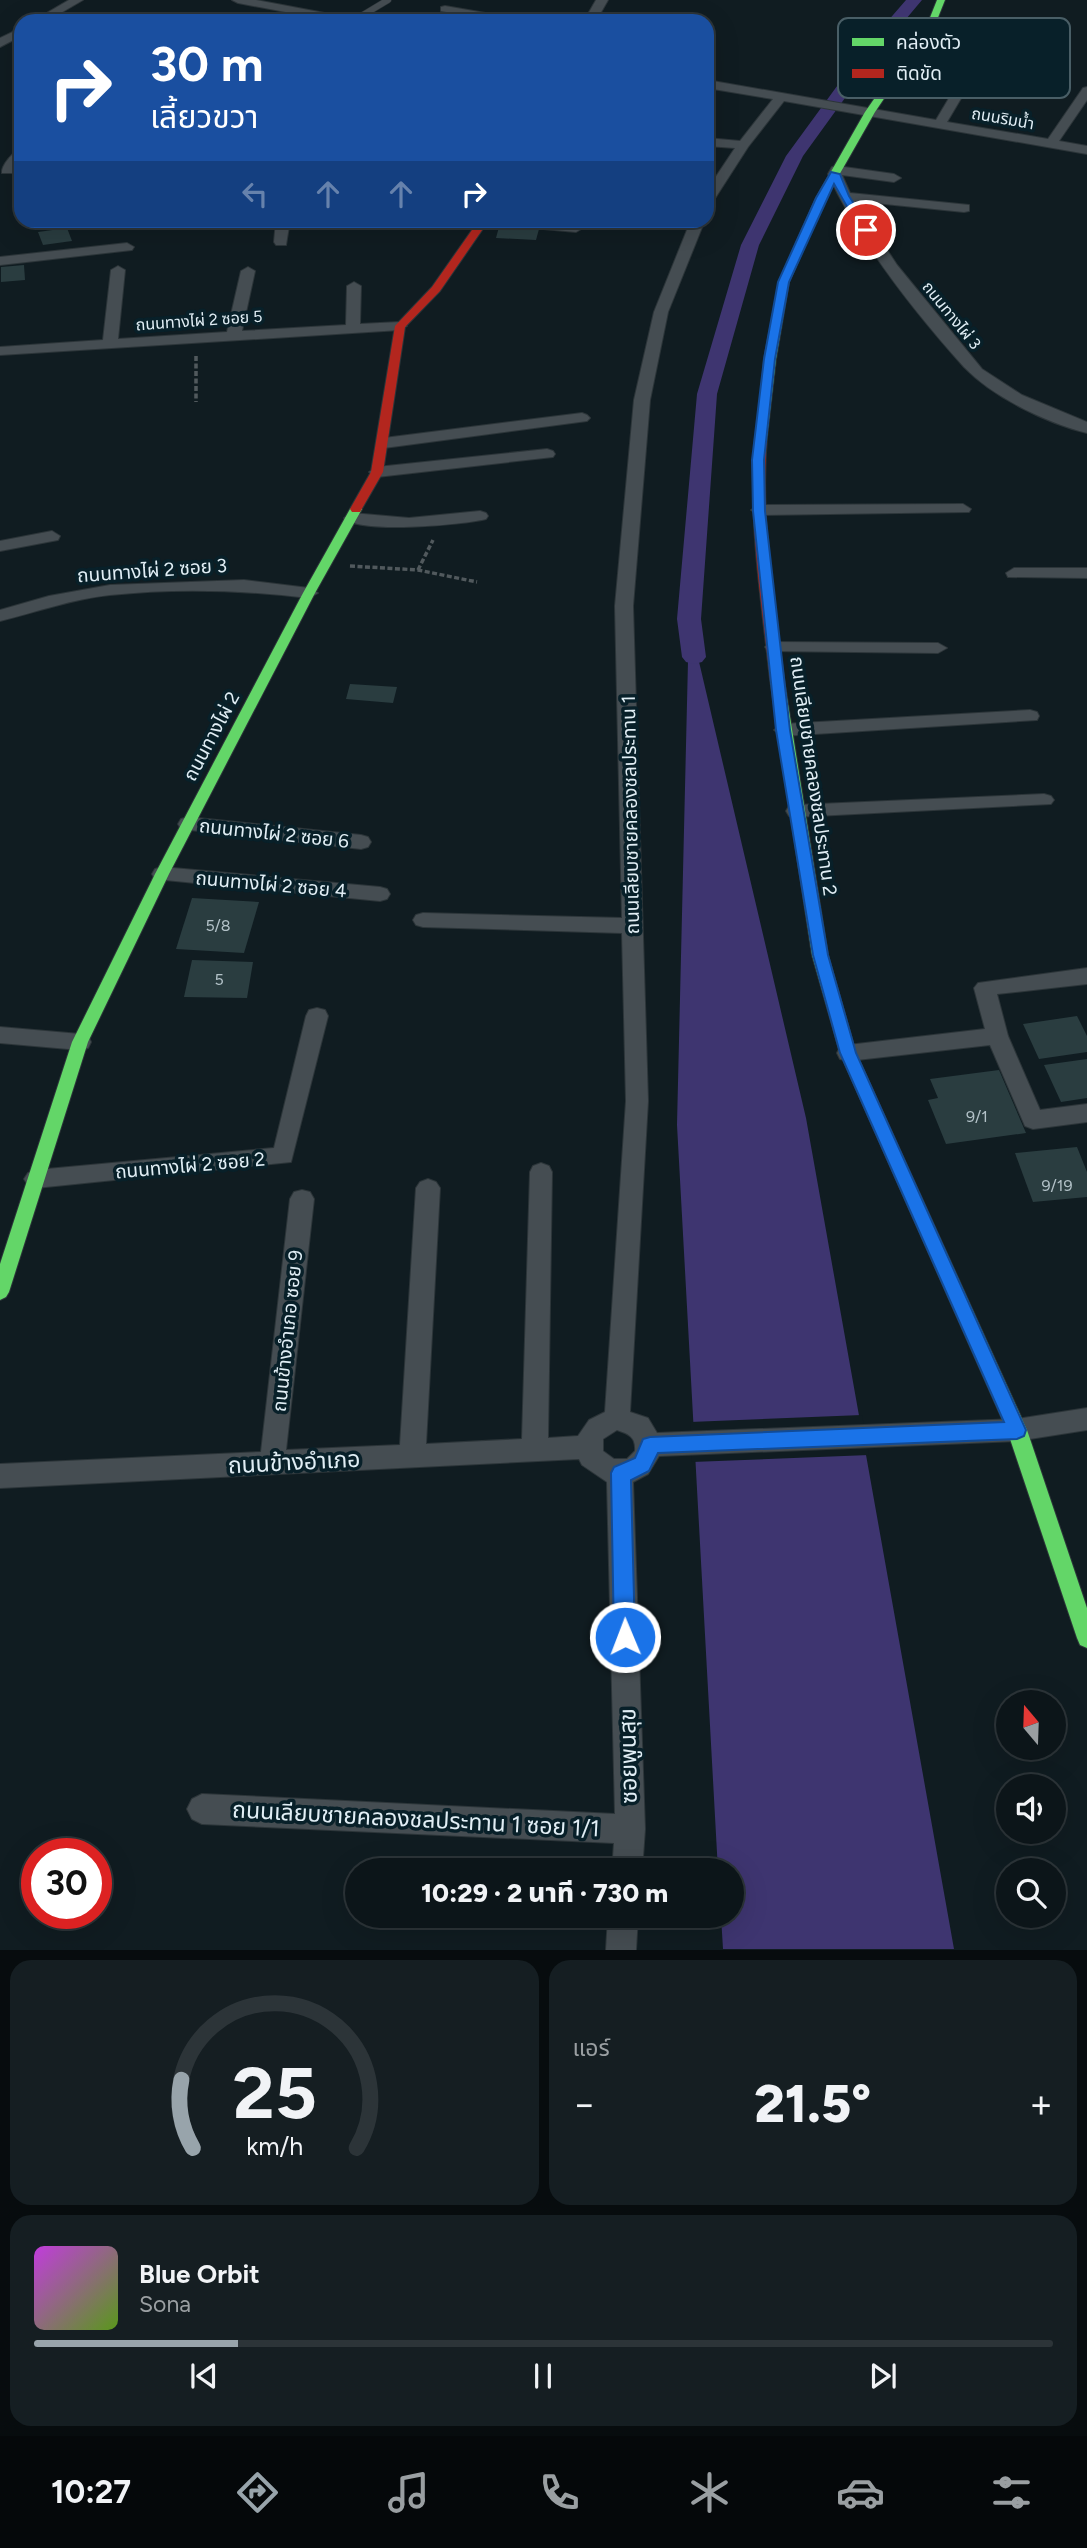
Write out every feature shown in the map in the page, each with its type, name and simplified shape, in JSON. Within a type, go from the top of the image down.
[{"type":"street","points":[[52,14],[77,0]]},
{"type":"street","points":[[238,0],[313,14]]},
{"type":"street","name":"ถนนเลียบชายคลองชลประทาน 2","points":[[934,18],[942,0]]},
{"type":"street","points":[[280,14],[287,9]]},
{"type":"street","points":[[445,9],[474,14]]},
{"type":"street","name":"ถนนริมน้ำ","points":[[714,85],[1087,150]]},
{"type":"street","points":[[1051,144],[1087,91]]},
{"type":"street","points":[[714,189],[743,145],[783,97]]},
{"type":"street","name":"ถนนเลียบชายคลองชลประทาน 2","points":[[876,98],[866,111],[821,198],[784,282],[770,359],[758,460],[759,510],[783,730],[820,955],[848,1053],[1017,1430],[1087,1638]]},
{"type":"street","points":[[940,124],[955,98]]},
{"type":"street","points":[[714,143],[743,145]]},
{"type":"street","points":[[6,170],[14,161]]},
{"type":"street","points":[[836,172],[894,178]]},
{"type":"street","name":"ถนนทางไผ่ 3","points":[[836,172],[844,196],[877,248],[966,361],[993,385],[1027,404],[1087,428]]},
{"type":"street","points":[[844,196],[964,208]]},
{"type":"street","points":[[281,242],[282,228]]},
{"type":"street","points":[[400,326],[436,289],[480,228]]},
{"type":"street","name":"ถนนเลียบชายคลองชลประทาน 1","points":[[617,1419],[637,1101],[624,606],[642,400],[661,312],[695,228]]},
{"type":"street","points":[[0,261],[127,247]]},
{"type":"street","points":[[110,344],[118,270]]},
{"type":"street","points":[[234,335],[248,271]]},
{"type":"street","points":[[352,327],[354,286]]},
{"type":"street","name":"ถนนทางไผ่ 2 ซอย 5","points":[[0,351],[400,326]]},
{"type":"street","name":"ถนนทางไผ่ 2","points":[[0,1292],[80,1042],[188,824],[309,593],[377,472],[384,443],[400,326]]},
{"type":"street","points":[[384,443],[582,418]]},
{"type":"street","points":[[377,472],[547,454]]},
{"type":"street","points":[[759,510],[963,509]]},
{"type":"street","points":[[352,518],[409,523],[480,516]]},
{"type":"street","points":[[0,546],[52,536]]},
{"type":"street","points":[[1014,573],[1087,573]]},
{"type":"street","name":"ถนนทางไผ่ 2 ซอย 3","points":[[0,616],[49,601],[110,590],[244,585],[309,593]]},
{"type":"street","points":[[774,647],[938,648]]},
{"type":"street","points":[[783,730],[1030,716]]},
{"type":"street","points":[[796,811],[1044,800]]},
{"type":"street","name":"ถนนทางไผ่ 2 ซอย 6","points":[[188,824],[361,842]]},
{"type":"street","name":"ถนนทางไผ่ 2 ซอย 4","points":[[162,874],[380,894]]},
{"type":"street","points":[[423,920],[633,926]]},
{"type":"street","points":[[1087,976],[985,988],[997,1036],[1033,1119],[1087,1113]]},
{"type":"street","name":"ถนนทางไผ่ 2 ซอย 2","points":[[36,1179],[283,1156],[317,1016]]},
{"type":"street","points":[[0,1035],[80,1042]]},
{"type":"street","points":[[848,1053],[997,1036]]},
{"type":"street","points":[[535,1450],[541,1172]]},
{"type":"street","points":[[412,1457],[428,1188]]},
{"type":"street","name":"ถนนข้างอำเภอ ซอย 9","points":[[272,1464],[302,1199]]},
{"type":"street","points":[[661,1444],[639,1426],[617,1419],[596,1427],[590,1436],[588,1447],[598,1466],[621,1473],[632,1471],[642,1464],[661,1444],[1017,1430],[1087,1419]]},
{"type":"street","name":"ถนนข้างอำเภอ","points":[[0,1476],[588,1447]]},
{"type":"street","name":"ซอยพูนสุข","points":[[621,1473],[630,1829],[628,1858]]},
{"type":"street","name":"ถนนเลียบชายคลองชลประทาน 1 ซอย 1/1","points":[[202,1809],[630,1829]]},
{"type":"street","points":[[621,1950],[622,1928]]},
{"type":"lane","points":[[358,14],[388,0]]},
{"type":"path","points":[[196,338],[196,402]]},
{"type":"path","points":[[418,570],[442,520]]},
{"type":"path","points":[[325,564],[418,570],[477,582]]},
{"type":"shaded area","points":[[689,619],[806,1118],[954,1949],[723,1949],[722,1928],[744,1928],[744,1858],[717,1858],[677,1125]]},
{"type":"pier","points":[[862,1415],[869,1455],[692,1462],[690,1422]]},
{"type":"building","points":[[67,228],[72,241],[43,245],[38,232]]},
{"type":"building","points":[[499,228],[539,229],[536,240],[496,238]]},
{"type":"building","points":[[24,265],[25,280],[1,282],[1,267]]},
{"type":"building","points":[[350,684],[397,687],[393,703],[346,699]]},
{"type":"building","points":[[192,898],[259,902],[244,953],[176,949]]},
{"type":"building","points":[[192,960],[253,962],[247,998],[184,997]]},
{"type":"building","points":[[1077,1016],[1087,1036],[1087,1052],[1039,1059],[1023,1024]]},
{"type":"building","points":[[1087,1059],[1087,1098],[1061,1102],[1044,1065]]},
{"type":"building","points":[[999,1070],[1026,1133],[946,1144],[928,1100],[938,1098],[930,1079]]},
{"type":"building","points":[[1077,1147],[1087,1172],[1087,1197],[1033,1202],[1015,1153]]},
{"type":"waterway","points":[[899,18],[914,0]]},
{"type":"waterway","points":[[694,657],[689,619],[707,394],[750,245],[795,156],[838,96]]},
{"type":"traffic: fast","points":[[934,18],[941,0]]},
{"type":"traffic: fast","points":[[761,437],[770,359],[784,282],[821,198],[880,98]]},
{"type":"traffic: fast","points":[[0,1292],[80,1042],[162,874],[356,509]]},
{"type":"traffic: fast","points":[[777,679],[820,955],[848,1053],[1017,1430],[1087,1638]]},
{"type":"traffic: jam","points":[[356,509],[377,472],[400,326],[436,289],[478,228]]},
{"type":"traffic: jam","points":[[761,437],[758,497],[762,558],[777,679]]},
{"type":"route","points":[[625,1637],[621,1473],[632,1471],[642,1464],[650,1445],[1017,1430],[848,1053],[820,955],[783,730],[759,511],[758,460],[770,359],[784,282],[821,198],[835,174],[844,196],[866,230]]}]
